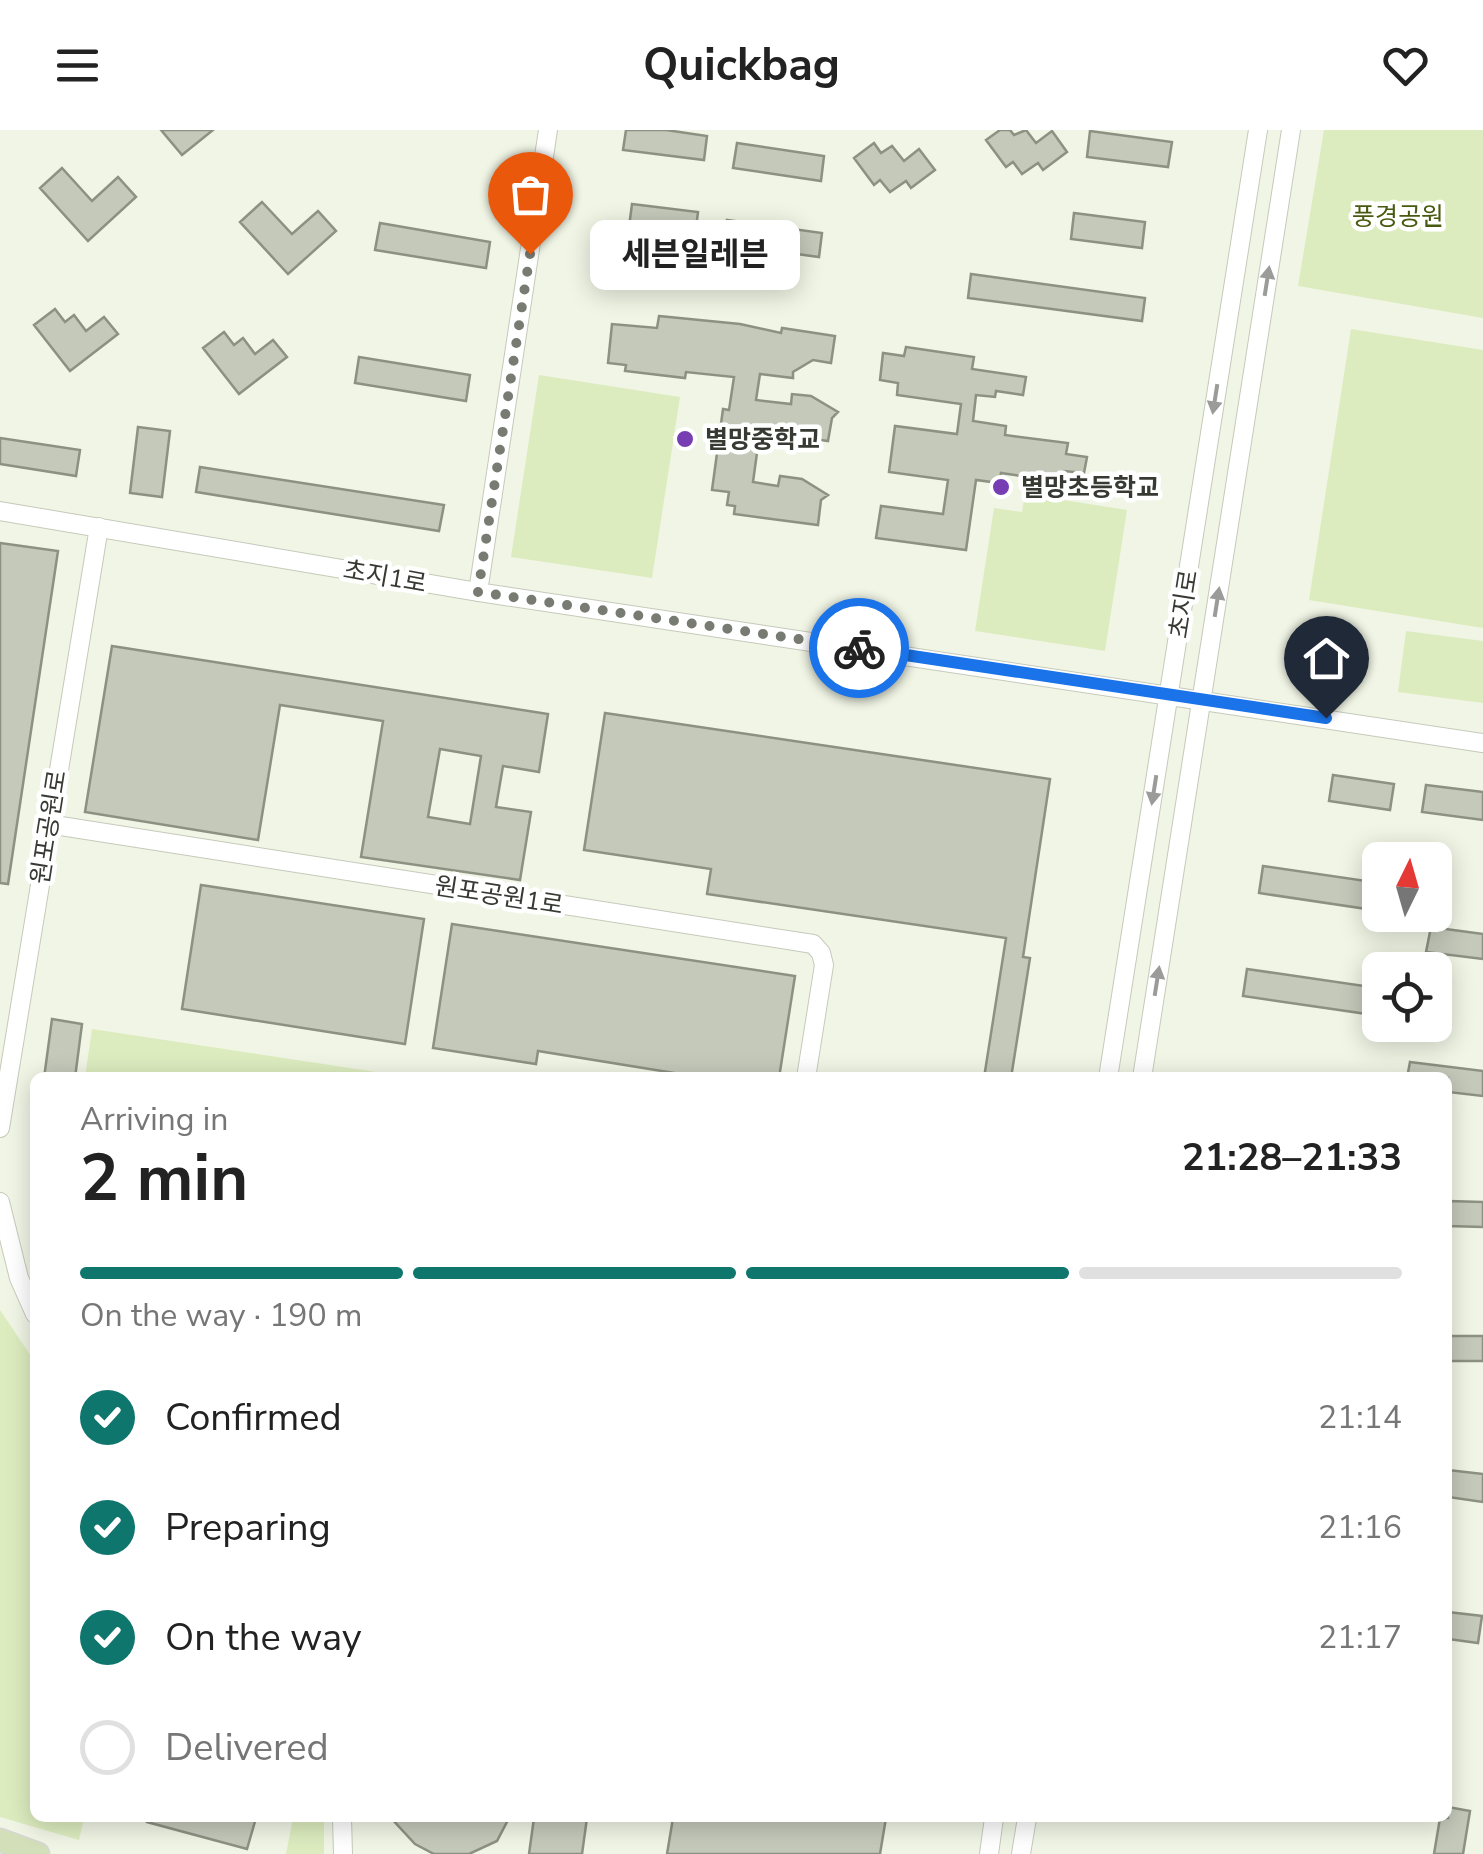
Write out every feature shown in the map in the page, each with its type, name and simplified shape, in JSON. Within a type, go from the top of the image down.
[{"type":"main road","points":[[0,1843],[26,1854]]},
{"type":"main road","points":[[0,1843],[38,1854]]},
{"type":"street","points":[[478,592],[548,130]]},
{"type":"street","name":"초지로","points":[[1109,1072],[1258,130]]},
{"type":"street","name":"초지로","points":[[1143,1072],[1290,130]]},
{"type":"street","name":"초지1로","points":[[0,512],[478,592],[1483,742]]},
{"type":"street","name":"원포공원로","points":[[0,1128],[98,527]]},
{"type":"street","name":"원포공원1로","points":[[48,824],[813,944],[824,965],[807,1072]]},
{"type":"street","points":[[0,1202],[19,1278],[30,1303]]},
{"type":"street","points":[[342,1822],[343,1854]]},
{"type":"street","points":[[989,1854],[993,1822]]},
{"type":"street","points":[[1021,1854],[1025,1822]]},
{"type":"green space","name":"풍경공원","points":[[1324,130],[1483,130],[1483,318],[1298,286]]},
{"type":"green space","points":[[1351,329],[1483,350],[1483,628],[1309,600]]},
{"type":"green space","points":[[539,375],[680,397],[652,578],[511,557]]},
{"type":"green space","points":[[1025,494],[1127,510],[1105,651],[975,631],[994,508],[1022,512]]},
{"type":"green space","points":[[1406,631],[1483,641],[1483,703],[1398,692]]},
{"type":"green space","points":[[92,1029],[376,1072],[86,1072]]},
{"type":"green space","points":[[0,1310],[30,1355],[30,1822],[83,1822],[79,1840],[0,1817]]},
{"type":"green space","points":[[292,1822],[324,1822],[324,1854],[286,1854]]},
{"type":"building","points":[[161,130],[213,130],[182,155]]},
{"type":"building","points":[[626,130],[707,136],[704,160],[623,150]]},
{"type":"building","points":[[1000,130],[1010,130],[1014,135],[1026,130],[1036,143],[1052,131],[1067,152],[1043,170],[1038,163],[1022,174],[1013,162],[1006,167],[986,140]]},
{"type":"building","points":[[1090,131],[1172,142],[1168,167],[1087,157]]},
{"type":"building","points":[[737,143],[824,156],[821,181],[733,168]]},
{"type":"building","points":[[874,143],[881,153],[892,146],[904,161],[919,149],[935,170],[911,188],[906,181],[890,192],[880,180],[874,185],[854,158]]},
{"type":"building","points":[[62,168],[92,201],[118,177],[136,197],[88,241],[40,188]]},
{"type":"building","points":[[262,202],[292,234],[318,211],[336,231],[288,274],[240,222]]},
{"type":"building","points":[[632,204],[698,212],[695,236],[629,227]]},
{"type":"building","points":[[1074,213],[1145,222],[1142,248],[1071,239]]},
{"type":"building","points":[[727,220],[822,233],[819,257],[724,244]]},
{"type":"building","points":[[380,223],[490,242],[486,268],[375,250]]},
{"type":"building","points":[[971,274],[1145,298],[1142,321],[968,298]]},
{"type":"building","points":[[55,309],[65,322],[74,315],[86,331],[104,317],[118,334],[70,371],[34,325]]},
{"type":"building","name":"별망중학교","points":[[659,316],[740,324],[781,333],[782,328],[835,336],[831,363],[813,360],[793,372],[793,378],[760,374],[756,400],[791,404],[792,394],[811,396],[838,412],[832,418],[828,441],[760,431],[753,482],[778,486],[780,476],[802,479],[828,495],[821,500],[818,525],[734,514],[735,506],[727,505],[729,492],[712,490],[723,409],[729,410],[734,377],[686,372],[685,378],[625,371],[626,365],[608,363],[612,324],[657,328]]},
{"type":"building","points":[[224,332],[234,345],[243,338],[255,354],[273,340],[287,357],[239,394],[203,348]]},
{"type":"building","name":"별망초등학교","points":[[906,347],[974,357],[972,369],[1026,377],[1023,395],[996,391],[995,397],[976,395],[973,421],[1006,426],[1005,435],[1068,443],[1066,454],[1087,457],[1084,473],[1064,471],[1062,482],[1001,473],[999,483],[976,480],[966,550],[876,538],[881,506],[943,514],[948,480],[889,472],[895,426],[957,434],[961,404],[897,395],[898,383],[880,380],[883,353],[904,356]]},
{"type":"building","points":[[359,357],[470,375],[466,401],[355,383]]},
{"type":"building","points":[[138,427],[170,431],[162,497],[130,493]]},
{"type":"building","points":[[0,438],[80,450],[76,476],[0,464]]},
{"type":"building","points":[[200,467],[444,505],[439,531],[196,492]]},
{"type":"building","points":[[0,543],[58,551],[8,884],[0,883]]},
{"type":"building","points":[[112,646],[548,714],[539,772],[503,766],[496,807],[531,812],[520,880],[361,857],[383,721],[280,705],[258,840],[85,812]],"holes":[[[440,749],[481,756],[470,824],[428,817]]]},
{"type":"building","points":[[605,713],[1050,779],[1023,957],[1030,958],[1012,1072],[985,1072],[1006,938],[707,894],[711,869],[584,850]]},
{"type":"building","points":[[1333,775],[1394,784],[1390,810],[1329,801]]},
{"type":"building","points":[[1426,785],[1483,792],[1483,820],[1422,812]]},
{"type":"building","points":[[1263,866],[1362,880],[1362,908],[1259,893]]},
{"type":"building","points":[[201,885],[424,919],[405,1044],[182,1009]]},
{"type":"building","points":[[452,924],[795,976],[780,1072],[668,1072],[538,1051],[536,1064],[433,1048]]},
{"type":"building","points":[[1452,930],[1483,934],[1483,959],[1452,955],[1452,952],[1426,952],[1430,932]]},
{"type":"building","points":[[1247,969],[1362,986],[1362,1013],[1243,996]]},
{"type":"building","points":[[52,1019],[82,1024],[76,1072],[45,1072]]},
{"type":"building","points":[[1410,1062],[1483,1071],[1483,1096],[1452,1092],[1452,1072],[1408,1072]]},
{"type":"building","points":[[1452,1201],[1483,1202],[1483,1227],[1452,1226]]},
{"type":"building","points":[[1452,1336],[1483,1336],[1483,1361],[1452,1361]]},
{"type":"building","points":[[1452,1470],[1483,1474],[1483,1502],[1452,1498]]},
{"type":"building","points":[[1452,1612],[1482,1616],[1478,1643],[1452,1640]]},
{"type":"building","points":[[1452,1808],[1470,1811],[1463,1854],[1434,1854],[1439,1822],[1452,1822]]},
{"type":"building","points":[[147,1822],[255,1822],[247,1849]]},
{"type":"building","points":[[395,1822],[507,1822],[497,1841],[469,1854],[434,1854],[415,1844]]},
{"type":"building","points":[[533,1822],[586,1822],[582,1854],[529,1854]]},
{"type":"building","points":[[672,1822],[885,1822],[880,1854],[667,1854]]},
{"type":"way so far","points":[[530,254],[478,592],[859,648]]},
{"type":"place","name":"세븐일레븐","points":[[530,254]]},
{"type":"place","name":"별망중학교","points":[[685,439]]},
{"type":"place","name":"별망초등학교","points":[[1001,487]]},
{"type":"route","points":[[859,648],[1326,718]]}]
